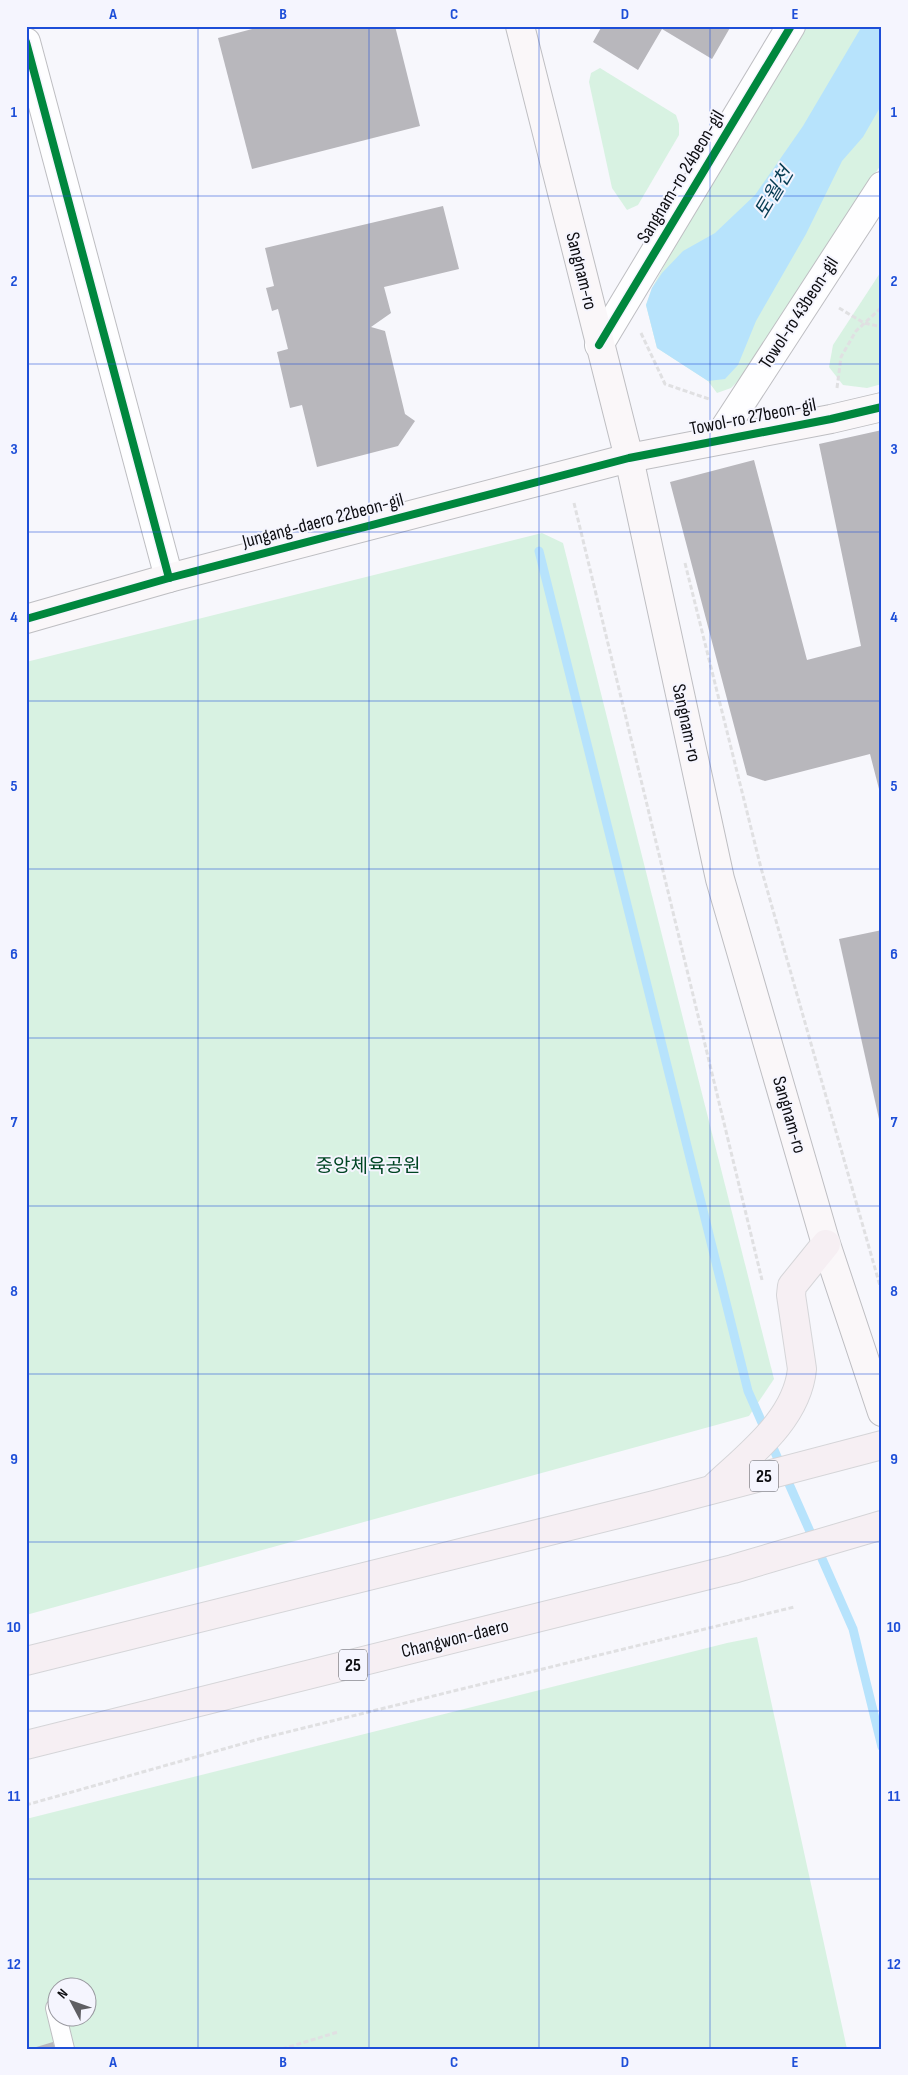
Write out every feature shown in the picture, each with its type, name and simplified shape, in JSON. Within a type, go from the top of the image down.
[{"type":"main road","name":"Sangnam-ro","points":[[520,26],[629,458],[720,879],[826,1244],[882,1412]]},
{"type":"main road","name":"Towol-ro 27beon-gil","points":[[629,458],[831,419],[882,407]]},
{"type":"main road","name":"Jungang-daero 22beon-gil","points":[[26,619],[169,578],[629,458]]},
{"type":"main road","points":[[713,1489],[753,1452],[782,1420],[801,1381],[802,1368],[791,1295],[792,1286],[826,1244]]},
{"type":"main road","name":"25","points":[[28,1660],[654,1505],[878,1446]]},
{"type":"main road","name":"Changwon-daero","points":[[26,1745],[680,1582],[882,1525]]},
{"type":"street","name":"Sangnam-ro 24beon-gil","points":[[599,345],[791,26]]},
{"type":"street","points":[[26,42],[169,578]]},
{"type":"street","name":"Towol-ro 43beon-gil","points":[[717,440],[882,186]]},
{"type":"lane","points":[[60,2028],[66,2049]]},
{"type":"path","points":[[832,304],[864,323],[882,327]]},
{"type":"path","points":[[836,393],[841,357],[856,331],[882,307]]},
{"type":"path","points":[[640,332],[665,384],[711,400]]},
{"type":"path","points":[[573,500],[764,1290]]},
{"type":"path","points":[[684,560],[762,868],[882,1293]]},
{"type":"path","points":[[26,1805],[259,1740],[794,1607]]},
{"type":"path","points":[[282,2049],[338,2032]]},
{"type":"green space","points":[[805,26],[882,26],[882,163],[745,374],[731,388],[717,393],[708,381],[657,348],[646,305],[652,288],[669,257],[676,235]]},
{"type":"green space","points":[[600,68],[676,115],[679,124],[679,135],[638,205],[627,210],[612,188],[589,82],[591,73]]},
{"type":"green space","points":[[882,270],[882,384],[867,388],[843,385],[829,367],[833,345]]},
{"type":"green space","name":"중앙체육공원","points":[[542,533],[563,543],[774,1379],[749,1416],[26,1615],[26,662]]},
{"type":"green space","points":[[757,1637],[847,2049],[26,2049],[26,1819]]},
{"type":"water","name":"토월천","points":[[862,26],[882,26],[882,104],[863,137],[842,161],[806,234],[756,321],[738,365],[725,379],[708,381],[657,348],[646,305],[652,288],[662,273],[683,251],[715,233],[755,195],[803,126]]},
{"type":"building","points":[[264,26],[395,26],[420,126],[252,169],[218,38]]},
{"type":"building","points":[[602,26],[731,26],[712,59],[662,29],[638,70],[593,42]]},
{"type":"building","points":[[443,206],[459,269],[384,287],[391,313],[371,327],[385,331],[405,414],[415,421],[398,446],[317,467],[302,405],[290,408],[277,352],[288,349],[278,309],[272,311],[266,288],[274,286],[265,248]]},
{"type":"building","points":[[882,430],[882,789],[879,789],[870,754],[765,781],[747,775],[670,482],[754,460],[807,660],[861,646],[819,444]]},
{"type":"building","points":[[882,930],[882,1128],[881,1128],[839,939]]},
{"type":"building","points":[[53,2042],[55,2049],[33,2049],[33,2048]]},
{"type":"waterway","points":[[539,551],[748,1391],[853,1629],[882,1747]]},
{"type":"cycle path","points":[[599,345],[791,26]]},
{"type":"cycle path","points":[[26,42],[169,578]]},
{"type":"cycle path","points":[[26,619],[169,578],[629,458],[831,419],[882,407]]}]
